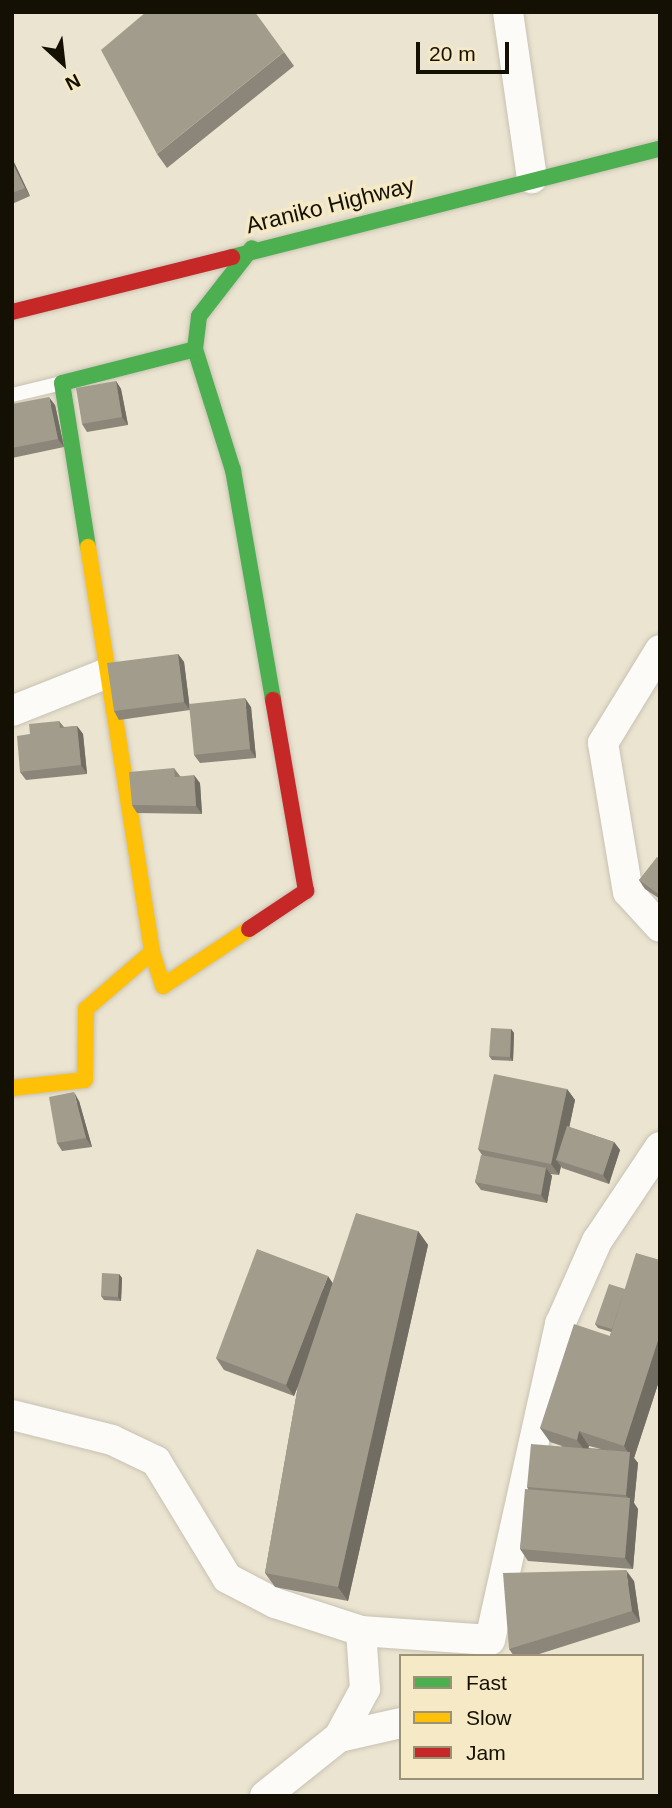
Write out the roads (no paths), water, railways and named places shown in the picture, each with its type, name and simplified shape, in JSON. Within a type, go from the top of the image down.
[{"type":"main road","name":"Araniko Highway","points":[[12,312],[252,248],[660,149]]},
{"type":"main road","points":[[195,349],[62,383],[105,674],[152,953],[163,986],[306,891],[233,470],[195,349],[199,316],[252,248]]},
{"type":"main road","points":[[12,1087],[85,1080],[86,1009],[152,953]]},
{"type":"street","points":[[508,12],[532,178]]},
{"type":"street","points":[[660,650],[603,743],[628,892],[660,927]]},
{"type":"street","points":[[12,711],[105,674]]},
{"type":"street","points":[[12,1415],[111,1440],[156,1461],[227,1578],[275,1603],[361,1631],[489,1640],[559,1324],[597,1241],[660,1147]]},
{"type":"street","points":[[265,1796],[339,1737],[365,1689],[361,1631]]},
{"type":"street","points":[[339,1737],[399,1723]]},
{"type":"lane","points":[[12,396],[62,383]]}]
